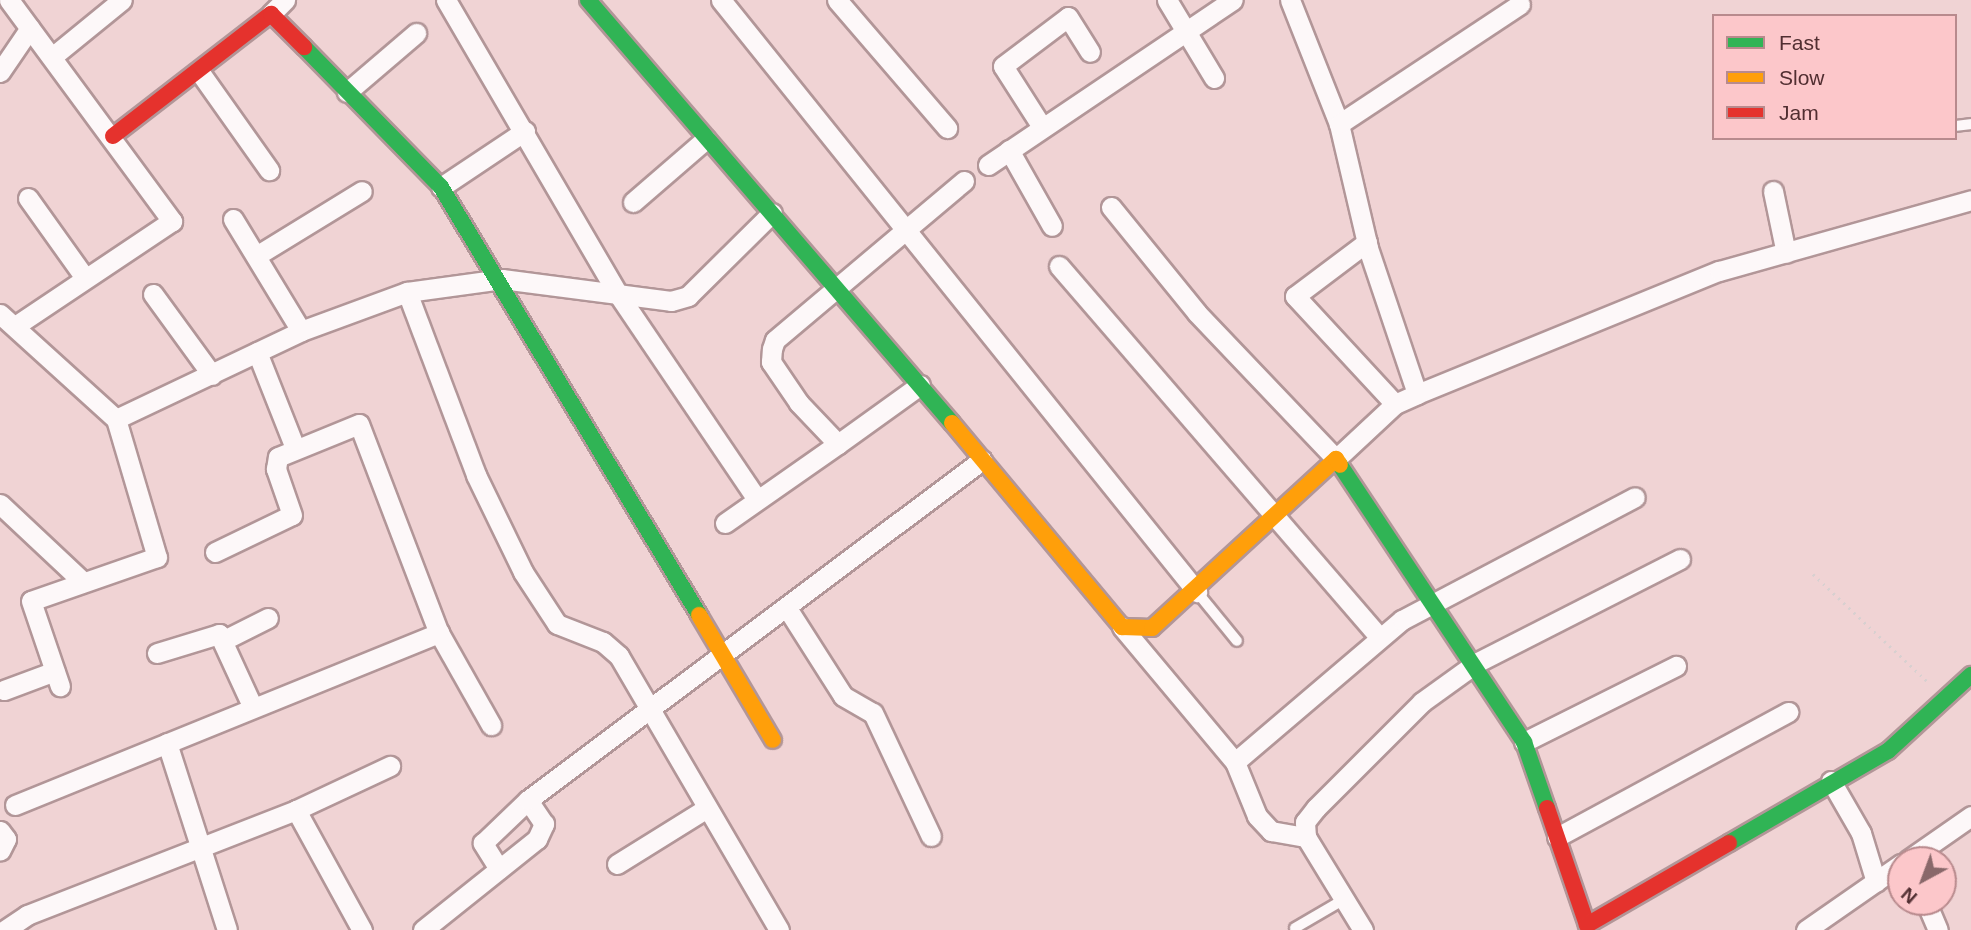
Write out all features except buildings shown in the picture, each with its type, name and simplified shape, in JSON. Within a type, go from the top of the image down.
[{"type":"street","points":[[4,690],[57,679],[31,601],[157,557],[116,419],[8,320],[85,278],[172,221],[113,136],[9,0]]},
{"type":"street","points":[[52,57],[122,0]]},
{"type":"street","points":[[446,0],[618,294],[756,498]]},
{"type":"street","points":[[588,0],[706,139],[838,285],[1235,761],[1257,816],[1271,831],[1306,837]]},
{"type":"street","points":[[721,0],[1197,592]]},
{"type":"street","points":[[837,0],[947,128]]},
{"type":"street","points":[[1167,0],[1214,78]]},
{"type":"street","points":[[988,165],[1233,0]]},
{"type":"street","points":[[1290,0],[1339,124],[1367,242],[1417,394]]},
{"type":"street","points":[[1339,124],[1520,4]]},
{"type":"street","points":[[113,136],[201,74],[278,7],[347,92],[441,187],[502,279],[719,656],[773,740]]},
{"type":"street","points":[[1042,127],[1003,66],[1068,17],[1090,52]]},
{"type":"street","points":[[0,72],[30,28]]},
{"type":"street","points":[[347,92],[416,33]]},
{"type":"street","points":[[201,74],[270,170]]},
{"type":"street","points":[[441,187],[525,131]]},
{"type":"street","points":[[633,202],[706,139]]},
{"type":"street","points":[[1009,150],[1052,226]]},
{"type":"street","points":[[838,444],[771,362],[775,340],[964,181]]},
{"type":"street","points":[[256,256],[362,191]]},
{"type":"street","points":[[1773,191],[1786,253]]},
{"type":"street","points":[[28,198],[85,278]]},
{"type":"street","points":[[1122,627],[1152,628],[1197,592],[1276,520],[1395,404],[1719,271],[1971,200]]},
{"type":"street","points":[[1111,206],[1197,313],[1336,459],[1428,604],[1476,663],[1524,742],[1585,928],[1831,781],[1888,751],[1971,675]]},
{"type":"street","points":[[116,419],[301,331],[407,292],[502,279],[671,301],[688,296],[772,213]]},
{"type":"street","points":[[233,219],[301,331]]},
{"type":"street","points":[[1367,242],[1295,296],[1395,404]]},
{"type":"street","points":[[1059,266],[1378,635]]},
{"type":"street","points":[[407,292],[476,475],[523,572],[557,624],[578,637],[603,642],[619,656],[649,715],[779,930]]},
{"type":"street","points":[[153,294],[212,374]]},
{"type":"street","points":[[257,352],[295,448]]},
{"type":"street","points":[[725,523],[756,498],[920,386]]},
{"type":"street","points":[[215,552],[289,519],[293,511],[276,460],[295,448],[362,427],[439,633],[491,725]]},
{"type":"street","points":[[499,869],[483,843],[528,800],[649,715],[719,656],[982,460]]},
{"type":"street","points":[[1235,761],[1378,635],[1428,604],[1635,497]]},
{"type":"street","points":[[1,506],[83,582]]},
{"type":"street","points":[[1363,930],[1306,837],[1305,822],[1316,808],[1422,702],[1476,663],[1680,559]]},
{"type":"street","points":[[788,607],[843,696],[873,713],[931,836]]},
{"type":"street","points":[[224,640],[268,618]]},
{"type":"street","points":[[157,653],[213,632],[224,640],[253,708]]},
{"type":"street","points":[[15,805],[439,633]]},
{"type":"street","points":[[1524,742],[1676,666]]},
{"type":"street","points":[[1557,837],[1788,712]]},
{"type":"street","points":[[167,743],[227,930]]},
{"type":"street","points":[[5,930],[27,915],[200,845],[296,810],[390,766]]},
{"type":"street","points":[[1831,781],[1861,833],[1876,882]]},
{"type":"street","points":[[423,930],[499,869],[542,830],[528,800]]},
{"type":"street","points":[[617,864],[707,808]]},
{"type":"street","points":[[296,810],[362,930]]},
{"type":"street","points":[[1928,846],[1971,816]]},
{"type":"street","points":[[0,831],[6,839],[0,851]]},
{"type":"street","points":[[1806,930],[1887,874]]},
{"type":"lane","points":[[1197,592],[1237,641]]},
{"type":"lane","points":[[1295,928],[1343,900]]},
{"type":"path","points":[[1813,575],[1945,697]]},
{"type":"traffic: fast","points":[[588,0],[952,423]]},
{"type":"traffic: fast","points":[[304,47],[441,187],[699,615]]},
{"type":"traffic: fast","points":[[1340,465],[1524,742],[1547,808]]},
{"type":"traffic: fast","points":[[1729,843],[1888,751],[1971,675]]},
{"type":"traffic: slow","points":[[952,423],[1122,627],[1152,628],[1336,459],[1340,465]]},
{"type":"traffic: slow","points":[[699,615],[773,740]]},
{"type":"traffic: jam","points":[[113,136],[271,14],[304,47]]},
{"type":"traffic: jam","points":[[1547,808],[1587,925],[1729,843]]}]
